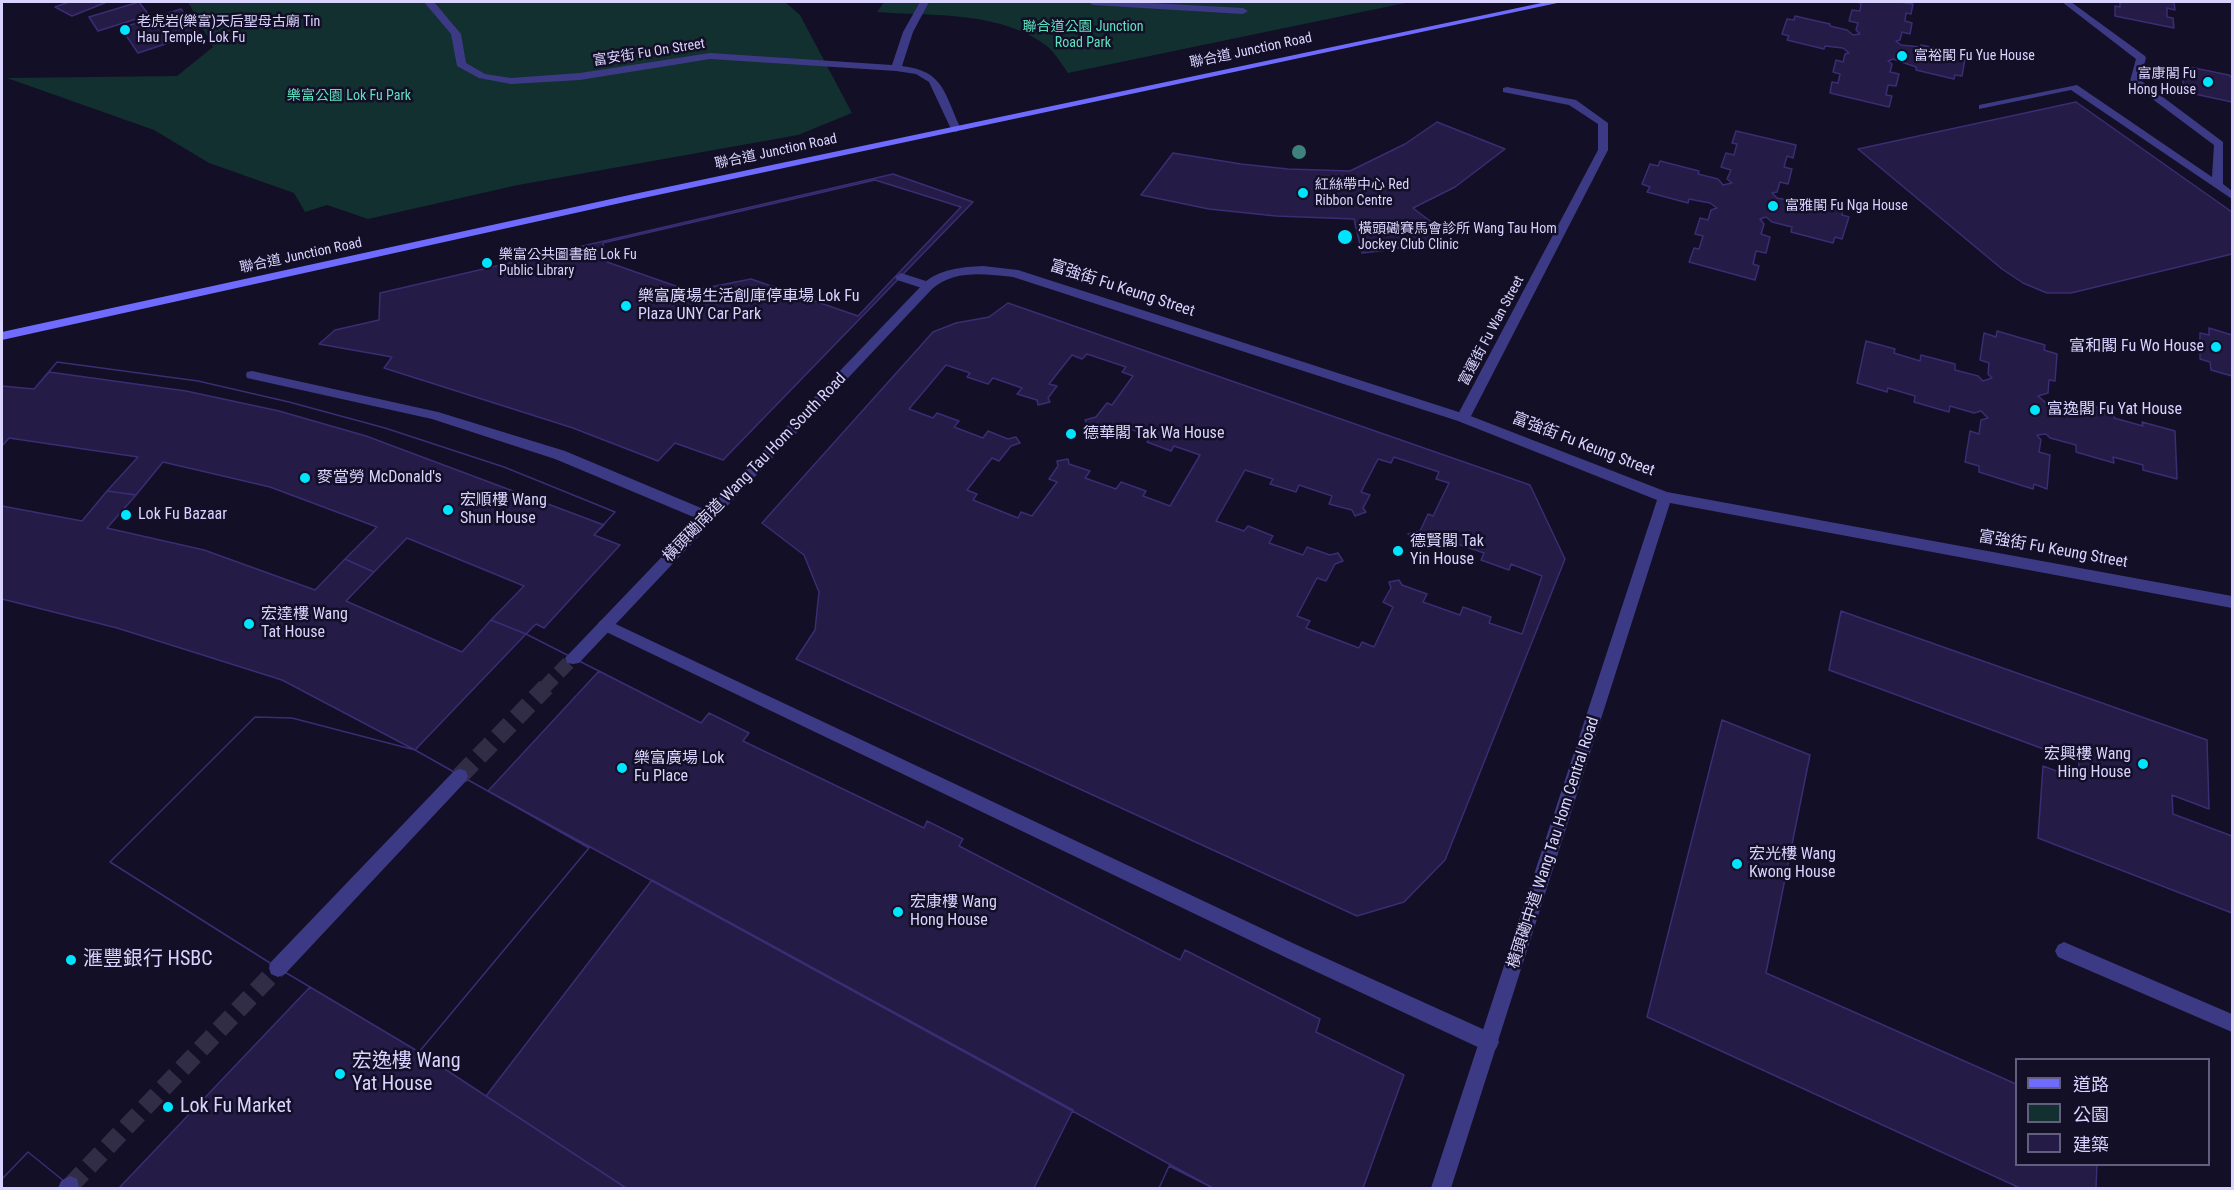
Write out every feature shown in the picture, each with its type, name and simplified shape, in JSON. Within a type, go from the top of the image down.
[{"type":"main road","name":"聯合道 Junction Road","points":[[2,336],[956,129],[1557,2]]},
{"type":"street","name":"富安街 Fu On Street","points":[[429,2],[456,34],[461,64],[473,73],[496,79],[577,77],[710,56],[896,68],[920,71],[933,80],[956,129]]},
{"type":"street","points":[[896,68],[908,32],[925,2]]},
{"type":"street","points":[[1093,2],[1243,11]]},
{"type":"street","points":[[2066,2],[2141,58],[2135,81],[2219,144],[2217,186]]},
{"type":"street","points":[[1983,107],[2073,87],[2232,196]]},
{"type":"street","name":"富運街 Fu Wan Street","points":[[1463,418],[1603,150],[1603,123],[1572,102],[1507,90]]},
{"type":"street","name":"富強街 Fu Keung Street","points":[[932,282],[960,271],[983,270],[1014,273],[1463,418],[1665,496],[2232,602]]},
{"type":"street","points":[[901,277],[932,282]]},
{"type":"street","name":"橫頭磡南道 Wang Tau Hom South Road","points":[[573,658],[932,282]]},
{"type":"street","points":[[252,375],[453,421],[560,455],[708,517]]},
{"type":"street","name":"橫頭磡中道 Wang Tau Hom Central Road","points":[[1441,1188],[1665,496]]},
{"type":"street","points":[[605,625],[1283,947],[1489,1042]]},
{"type":"street","points":[[278,968],[460,776]]},
{"type":"street","points":[[2064,951],[2232,1023]]},
{"type":"green space","name":"樂富公園 Lok Fu Park","points":[[188,2],[785,2],[800,15],[852,113],[798,135],[518,185],[368,219],[327,205],[305,212],[294,193],[209,163],[154,130],[7,78],[177,76],[213,47]]},
{"type":"green space","name":"聯合道公園 Junction Road Park","points":[[884,2],[1410,2],[1068,73],[1048,47],[1030,35],[1010,27],[989,21],[943,15],[877,12]]},
{"type":"building","points":[[69,2],[107,2],[72,16],[55,7]]},
{"type":"building","points":[[139,2],[149,15],[98,31],[89,17]]},
{"type":"building","name":"富裕閣 Fu Yue House","points":[[1856,2],[1913,4],[1911,14],[1906,13],[1905,21],[1912,23],[1910,34],[1902,32],[1900,40],[1896,41],[1901,45],[1920,47],[1921,45],[1959,53],[1959,57],[1965,59],[1962,76],[1955,75],[1954,79],[1916,70],[1916,67],[1893,59],[1888,61],[1892,64],[1890,72],[1899,74],[1896,86],[1888,85],[1886,95],[1892,96],[1889,107],[1830,93],[1832,82],[1838,83],[1840,74],[1833,72],[1836,60],[1843,62],[1845,54],[1849,53],[1843,48],[1825,46],[1824,49],[1787,40],[1789,36],[1782,34],[1787,19],[1794,20],[1795,16],[1830,24],[1830,26],[1847,30],[1853,35],[1860,34],[1856,30],[1858,23],[1849,21],[1852,10],[1860,11],[1861,3]]},
{"type":"building","points":[[2120,2],[2174,2],[2175,10],[2167,8],[2167,17],[2173,18],[2174,28],[2115,16],[2115,6],[2120,7]]},
{"type":"building","points":[[181,9],[199,33],[138,53],[121,28]]},
{"type":"building","name":"富康閣 Fu Hong House","points":[[2189,67],[2229,75],[2232,78],[2232,102],[2190,93],[2191,88],[2183,86],[2183,69],[2190,71]]},
{"type":"building","points":[[2076,102],[2232,212],[2232,254],[2071,293],[2047,293],[2023,283],[2002,269],[1858,149]]},
{"type":"building","points":[[1437,122],[1505,149],[1455,187],[1413,208],[1447,234],[1428,242],[1362,253],[1354,219],[1276,216],[1209,209],[1141,195],[1173,153],[1288,169],[1350,171],[1405,144]]},
{"type":"building","name":"富雅閣 Fu Nga House","points":[[1736,131],[1796,145],[1793,158],[1787,156],[1784,167],[1792,169],[1788,184],[1780,182],[1777,192],[1772,193],[1777,198],[1799,202],[1800,198],[1843,209],[1842,215],[1849,217],[1842,239],[1835,237],[1833,243],[1791,232],[1792,227],[1772,222],[1766,217],[1760,219],[1764,224],[1761,234],[1770,237],[1766,253],[1756,251],[1753,264],[1759,266],[1755,280],[1689,262],[1694,248],[1699,249],[1703,236],[1695,234],[1700,218],[1708,220],[1711,210],[1717,208],[1710,203],[1689,199],[1688,203],[1647,192],[1650,187],[1642,184],[1650,164],[1658,166],[1660,161],[1699,171],[1698,174],[1718,179],[1723,185],[1732,183],[1727,179],[1731,170],[1721,167],[1726,153],[1734,155],[1737,144],[1732,143]]},
{"type":"building","name":"樂富廣場生活創庫停車場 Lok Fu Plaza UNY Car Park","points":[[893,174],[973,202],[723,460],[675,443],[658,461],[573,428],[384,368],[392,357],[319,344],[335,330],[379,320],[380,293]]},
{"type":"building","points":[[875,180],[961,207],[858,316],[751,279],[690,291],[607,262],[603,243]]},
{"type":"building","points":[[1008,303],[1530,485],[1565,559],[1445,860],[1404,902],[1357,916],[796,659],[815,630],[819,592],[804,555],[762,523],[933,332],[956,323],[989,317]]},
{"type":"building","name":"富和閣 Fu Wo House","points":[[2209,328],[2232,335],[2232,376],[2211,370],[2210,362],[2200,359],[2200,333],[2209,335]]},
{"type":"building","name":"富逸閣 Fu Yat House","points":[[1997,331],[2045,345],[2044,350],[2057,354],[2055,381],[2049,380],[2048,393],[2038,396],[2046,403],[2053,401],[2077,408],[2077,402],[2114,412],[2114,418],[2143,426],[2142,422],[2175,431],[2177,479],[2143,470],[2143,465],[2113,457],[2114,463],[2076,452],[2076,445],[2050,438],[2046,434],[2037,435],[2041,440],[2039,452],[2050,455],[2047,489],[2034,484],[2033,489],[1979,472],[1979,466],[1965,462],[1970,431],[1979,434],[1981,420],[1988,418],[1981,411],[1974,413],[1950,406],[1949,412],[1914,402],[1915,396],[1888,388],[1887,392],[1857,383],[1866,341],[1895,349],[1894,353],[1920,361],[1921,355],[1955,364],[1955,370],[1978,376],[1983,381],[1992,378],[1988,374],[1989,363],[1980,360],[1984,333],[1996,337]]},
{"type":"building","name":"德華閣 Tak Wa House","points":[[1087,354],[1126,367],[1122,372],[1133,376],[1112,405],[1107,403],[1096,417],[1085,420],[1088,427],[1096,426],[1116,433],[1121,426],[1151,436],[1147,442],[1171,451],[1174,446],[1200,455],[1170,506],[1143,496],[1146,491],[1121,482],[1116,489],[1085,478],[1090,471],[1069,464],[1068,459],[1057,461],[1058,466],[1049,479],[1057,482],[1032,516],[1021,512],[1018,518],[973,500],[977,494],[967,490],[992,458],[999,461],[1011,446],[1020,443],[1016,437],[1008,439],[988,431],[983,438],[954,427],[959,421],[937,413],[933,418],[909,409],[946,365],[970,373],[967,377],[988,384],[993,378],[1022,388],[1017,394],[1037,400],[1038,405],[1050,402],[1048,398],[1057,386],[1049,384],[1072,355],[1082,359]]},
{"type":"building","name":"樂富廣場 Lok Fu Place","points":[[57,362],[198,381],[289,402],[385,428],[504,467],[615,512],[594,535],[620,545],[544,628],[536,624],[526,634],[701,723],[709,713],[749,733],[743,741],[924,828],[927,821],[963,839],[959,846],[1180,960],[1185,950],[1320,1019],[1316,1032],[1404,1075],[1363,1188],[1213,1188],[1169,1166],[1159,1188],[1034,1188],[1073,1110],[652,880],[486,1096],[626,1188],[77,1188],[70,1186],[28,1152],[2,1179],[2,386],[34,389]],"holes":[[[255,717],[292,718],[415,750],[589,848],[419,1052],[278,968],[110,862]]]},
{"type":"building","name":"樂富廣場 Lok Fu Place","points":[[57,362],[198,381],[289,402],[385,428],[504,467],[615,512],[594,535],[620,545],[544,628],[536,624],[526,634],[701,723],[709,713],[749,733],[743,741],[924,828],[927,821],[963,839],[959,846],[1180,960],[1185,950],[1320,1019],[1316,1032],[1404,1075],[1363,1188],[1213,1188],[1169,1166],[1159,1188],[1034,1188],[1073,1110],[652,880],[486,1096],[626,1188],[77,1188],[70,1186],[28,1152],[2,1179],[2,386],[34,389]],"holes":[[[255,717],[292,718],[415,750],[589,848],[419,1052],[278,968],[110,862]]]},
{"type":"building","name":"宏順樓 Wang Shun House","points":[[49,372],[186,391],[279,411],[366,436],[604,525],[594,535],[620,545],[544,628],[536,624],[526,634],[491,620],[524,586],[407,538],[374,572],[345,559],[377,527],[270,487],[163,462],[136,495],[107,491],[138,457],[9,438],[2,446],[2,386],[34,389]]},
{"type":"building","name":"德賢閣 Tak Yin House","points":[[1394,457],[1439,472],[1436,479],[1449,483],[1433,516],[1428,514],[1420,531],[1408,534],[1413,543],[1421,540],[1445,549],[1449,541],[1484,553],[1481,560],[1509,570],[1511,564],[1542,576],[1522,634],[1489,623],[1491,617],[1463,607],[1460,615],[1423,602],[1427,594],[1402,585],[1399,580],[1389,582],[1391,588],[1383,602],[1393,607],[1374,647],[1362,642],[1359,648],[1306,628],[1310,621],[1297,616],[1317,578],[1326,581],[1335,564],[1343,561],[1338,553],[1330,555],[1307,547],[1303,555],[1269,543],[1273,536],[1248,526],[1244,531],[1216,521],[1245,470],[1273,479],[1270,484],[1296,492],[1299,485],[1332,496],[1329,504],[1352,510],[1355,516],[1366,512],[1363,508],[1370,495],[1361,492],[1378,459],[1391,463]]},
{"type":"building","name":"宏達樓 Wang Tat House","points":[[107,491],[136,495],[107,528],[204,550],[315,590],[345,559],[374,572],[346,601],[462,652],[491,620],[526,634],[415,750],[282,680],[117,628],[2,599],[2,506],[82,521]]},
{"type":"building","name":"宏興樓 Wang Hing House","points":[[1841,611],[2207,740],[2209,809],[2172,795],[2173,814],[2232,836],[2232,913],[2038,838],[2043,766],[2078,779],[2079,762],[1829,670]]},
{"type":"building","name":"宏康樓 Wang Hong House","points":[[599,671],[701,723],[709,713],[749,733],[743,741],[924,828],[927,821],[963,839],[959,846],[1180,960],[1185,950],[1320,1019],[1316,1032],[1404,1075],[1363,1188],[1213,1188],[488,791]]},
{"type":"building","name":"宏光樓 Wang Kwong House","points":[[1722,720],[1810,755],[1766,973],[2015,1084],[2015,1166],[2097,1166],[2096,1188],[2020,1188],[1647,1017]]},
{"type":"building","points":[[652,880],[1073,1110],[1034,1188],[626,1188],[486,1096]]},
{"type":"building","name":"宏逸樓 Wang Yat House","points":[[310,987],[419,1052],[626,1188],[119,1188]]},
{"type":"tunnel","points":[[544,688],[573,658]]},
{"type":"tunnel","points":[[460,776],[546,687]]},
{"type":"tunnel","points":[[70,1186],[278,968]]},
{"type":"place","name":"老虎岩(樂富)天后聖母古廟 Tin Hau Temple, Lok Fu","points":[[125,30]]},
{"type":"place","name":"富裕閣 Fu Yue House","points":[[1902,56]]},
{"type":"place","name":"富康閣 Fu Hong House","points":[[2208,82]]},
{"type":"place","name":"紅絲帶中心 Red Ribbon Centre","points":[[1303,193]]},
{"type":"place","name":"富雅閣 Fu Nga House","points":[[1773,206]]},
{"type":"place","name":"橫頭磡賽馬會診所 Wang Tau Hom Jockey Club Clinic","points":[[1345,237]]},
{"type":"place","name":"樂富公共圖書館 Lok Fu Public Library","points":[[487,263]]},
{"type":"place","name":"樂富廣場生活創庫停車場 Lok Fu Plaza UNY Car Park","points":[[626,306]]},
{"type":"place","name":"富和閣 Fu Wo House","points":[[2216,347]]},
{"type":"place","name":"富逸閣 Fu Yat House","points":[[2035,410]]},
{"type":"place","name":"德華閣 Tak Wa House","points":[[1071,434]]},
{"type":"place","name":"麥當勞 McDonald's","points":[[305,478]]},
{"type":"place","name":"宏順樓 Wang Shun House","points":[[448,510]]},
{"type":"place","name":"Lok Fu Bazaar","points":[[126,515]]},
{"type":"place","name":"德賢閣 Tak Yin House","points":[[1398,551]]},
{"type":"place","name":"宏達樓 Wang Tat House","points":[[249,624]]},
{"type":"place","name":"宏興樓 Wang Hing House","points":[[2143,764]]},
{"type":"place","name":"樂富廣場 Lok Fu Place","points":[[622,768]]},
{"type":"place","name":"宏光樓 Wang Kwong House","points":[[1737,864]]},
{"type":"place","name":"宏康樓 Wang Hong House","points":[[898,912]]},
{"type":"place","name":"滙豐銀行 HSBC","points":[[71,960]]},
{"type":"place","name":"宏逸樓 Wang Yat House","points":[[340,1074]]},
{"type":"place","name":"Lok Fu Market","points":[[168,1107]]}]
